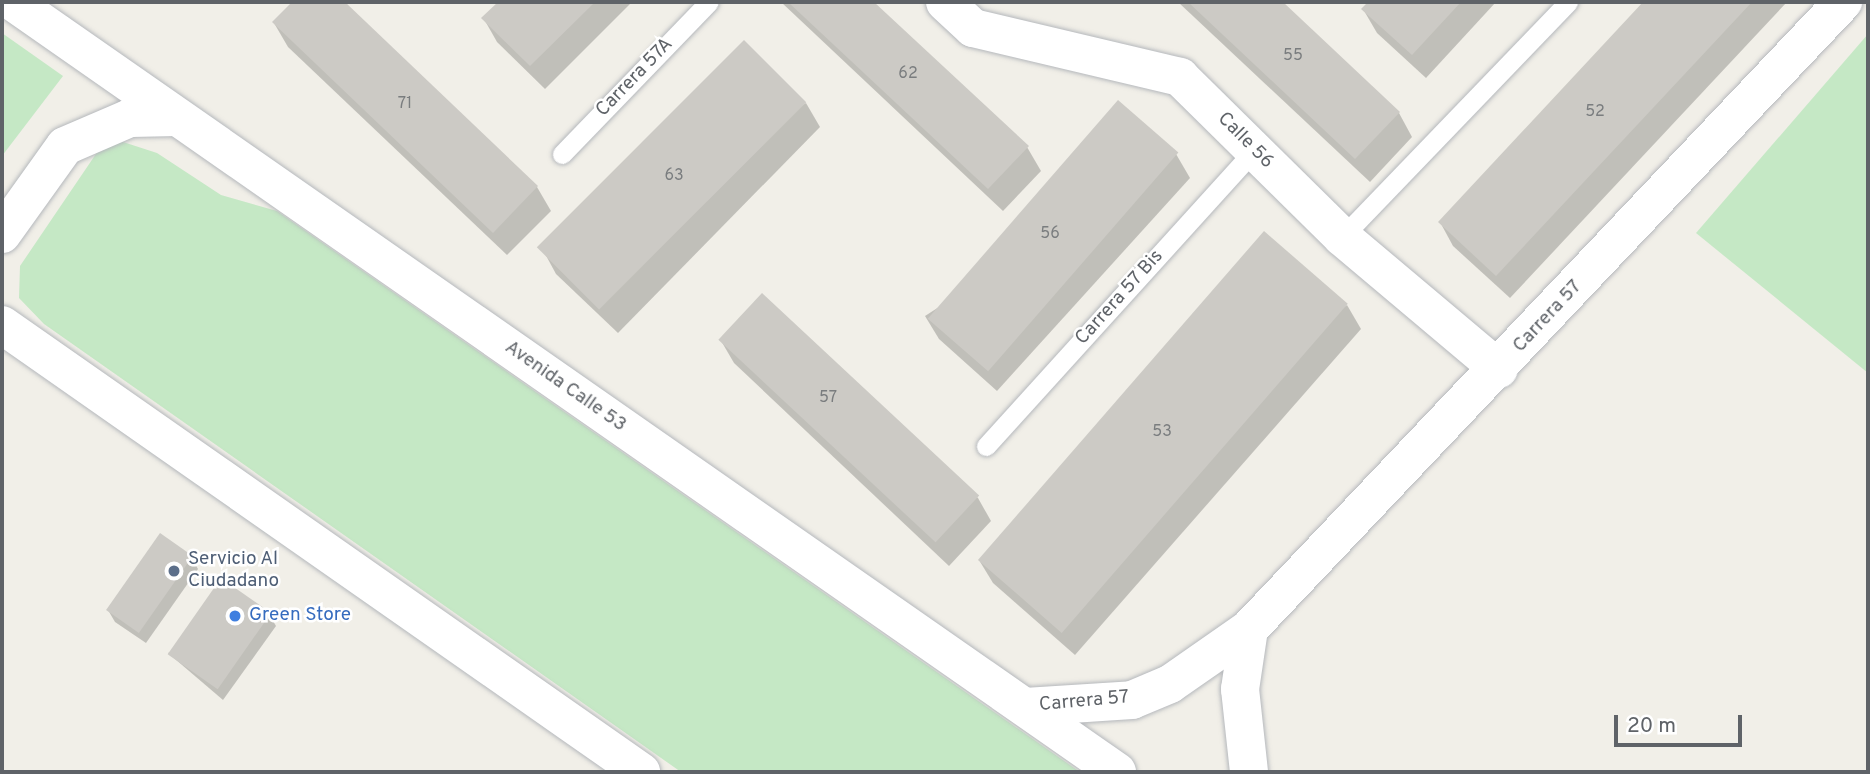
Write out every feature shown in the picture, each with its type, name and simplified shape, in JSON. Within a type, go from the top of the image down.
[{"type":"street","name":"Avenida Calle 53","points":[[13,2],[1117,772]]},
{"type":"street","name":"Calle 56","points":[[945,2],[973,28],[1180,77],[1342,237],[1499,369]]},
{"type":"street","name":"Carrera 57","points":[[1025,706],[1132,700],[1170,684],[1249,629],[1499,369],[1843,2]]},
{"type":"street","points":[[2,234],[65,146],[130,118],[177,117]]},
{"type":"street","points":[[2,325],[641,772]]},
{"type":"street","points":[[1249,629],[1240,689],[1249,772]]},
{"type":"lane","name":"Carrera 57A","points":[[562,154],[709,2]]},
{"type":"lane","points":[[1342,237],[1568,2]]},
{"type":"lane","name":"Carrera 57 Bis","points":[[986,446],[1254,150]]},
{"type":"green space","points":[[2,33],[63,76],[2,156]]},
{"type":"green space","points":[[1868,34],[1868,373],[1696,233]]},
{"type":"green space","points":[[120,141],[157,153],[221,195],[277,211],[1080,772],[681,772],[44,324],[19,298],[20,266],[102,145]]},
{"type":"building","points":[[292,2],[345,2],[538,186],[493,233],[272,22]]},
{"type":"building","points":[[498,2],[595,2],[530,66],[481,18]]},
{"type":"building","points":[[788,2],[874,2],[1029,146],[988,189]]},
{"type":"building","points":[[1188,2],[1283,2],[1400,112],[1355,159]]},
{"type":"building","points":[[1368,2],[1461,2],[1412,55],[1361,9]]},
{"type":"building","points":[[1643,2],[1752,2],[1496,276],[1438,222]]},
{"type":"building","points":[[744,40],[806,102],[599,309],[537,247]]},
{"type":"building","points":[[1118,100],[1178,152],[988,371],[928,319]]},
{"type":"building","points":[[1264,231],[1348,304],[1062,633],[978,560]]},
{"type":"building","points":[[762,293],[979,496],[936,542],[718,340]]},
{"type":"building","points":[[160,533],[193,556],[139,633],[106,610]]},
{"type":"building","points":[[221,578],[271,613],[218,689],[168,654]]},
{"type":"place","name":"Servicio Al Ciudadano","points":[[174,571]]},
{"type":"place","name":"Green Store","points":[[235,616]]}]
